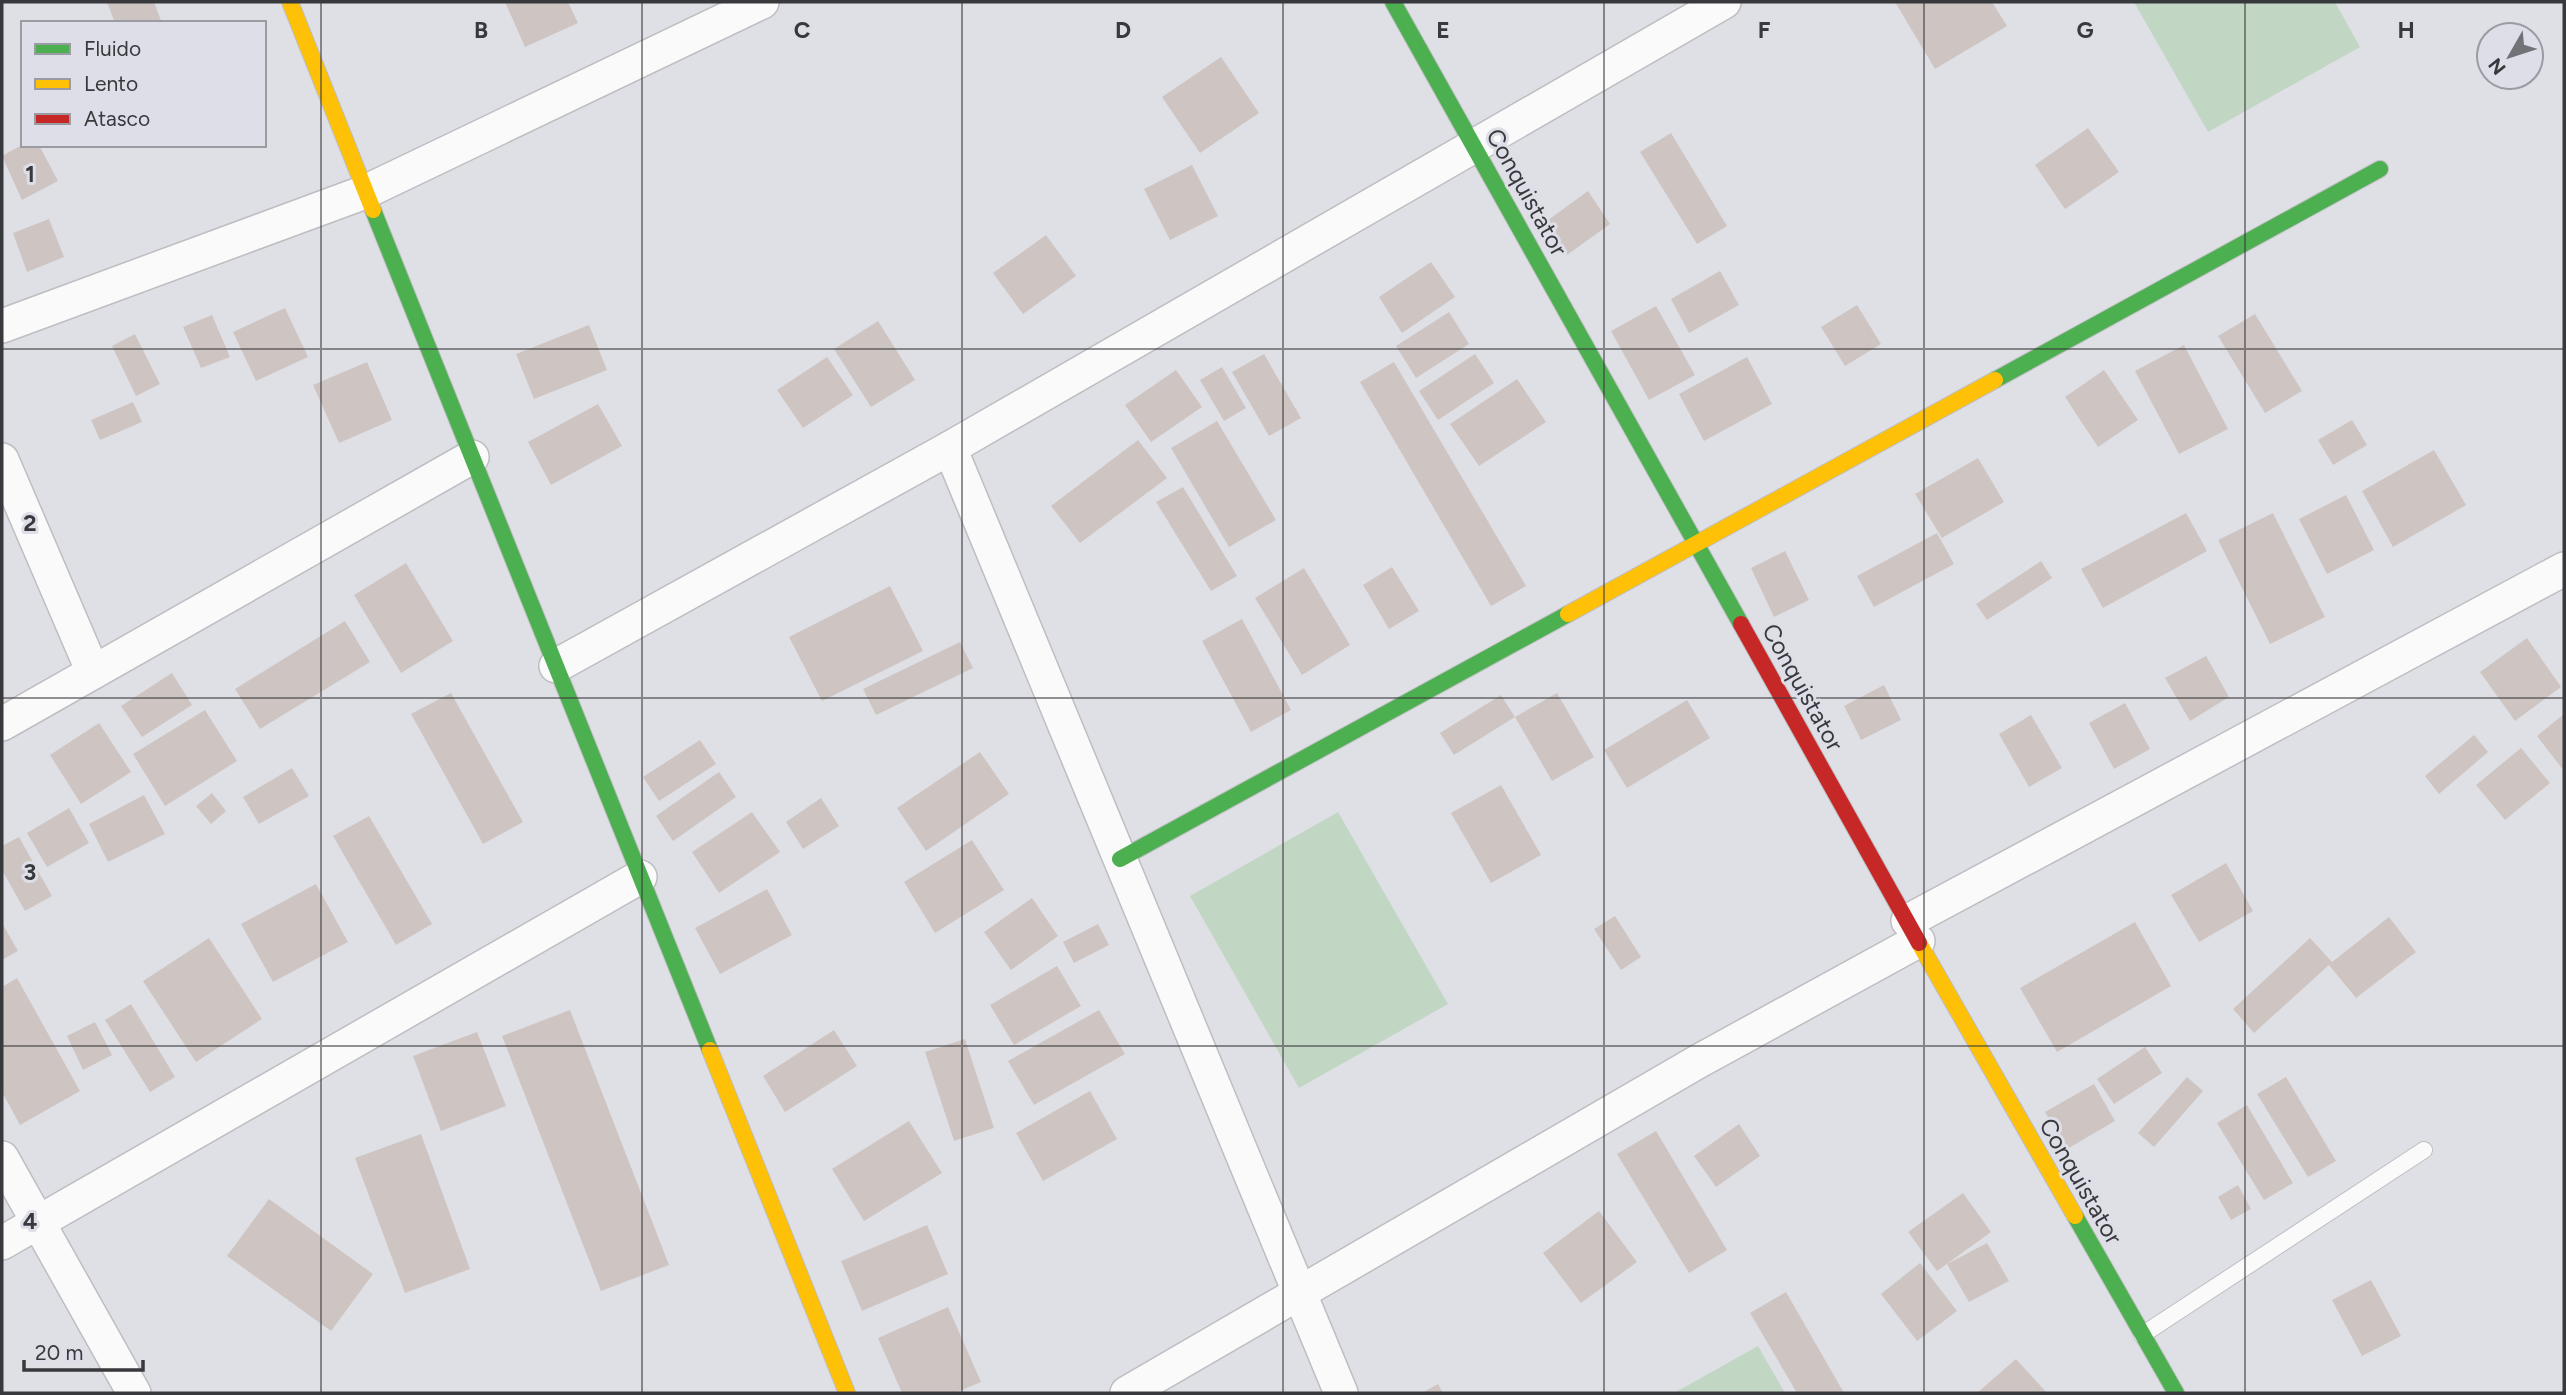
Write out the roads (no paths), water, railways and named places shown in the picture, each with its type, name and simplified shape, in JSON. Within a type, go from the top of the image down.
[{"type":"street","points":[[290,2],[847,1393]]},
{"type":"street","points":[[2,326],[365,192],[762,2]]},
{"type":"street","name":"Conquistator","points":[[1393,2],[1913,931],[2176,1393]]},
{"type":"street","points":[[556,666],[950,448],[1724,2]]},
{"type":"street","points":[[1120,859],[2380,169]]},
{"type":"street","points":[[950,448],[1341,1393]]},
{"type":"street","points":[[2,724],[472,457]]},
{"type":"street","points":[[2,460],[93,672]]},
{"type":"street","points":[[1127,1393],[1687,1068],[1913,931],[2564,569]]},
{"type":"street","points":[[2,1243],[640,877]]},
{"type":"street","points":[[2,1158],[134,1393]]},
{"type":"lane","points":[[2143,1335],[2424,1150]]}]
